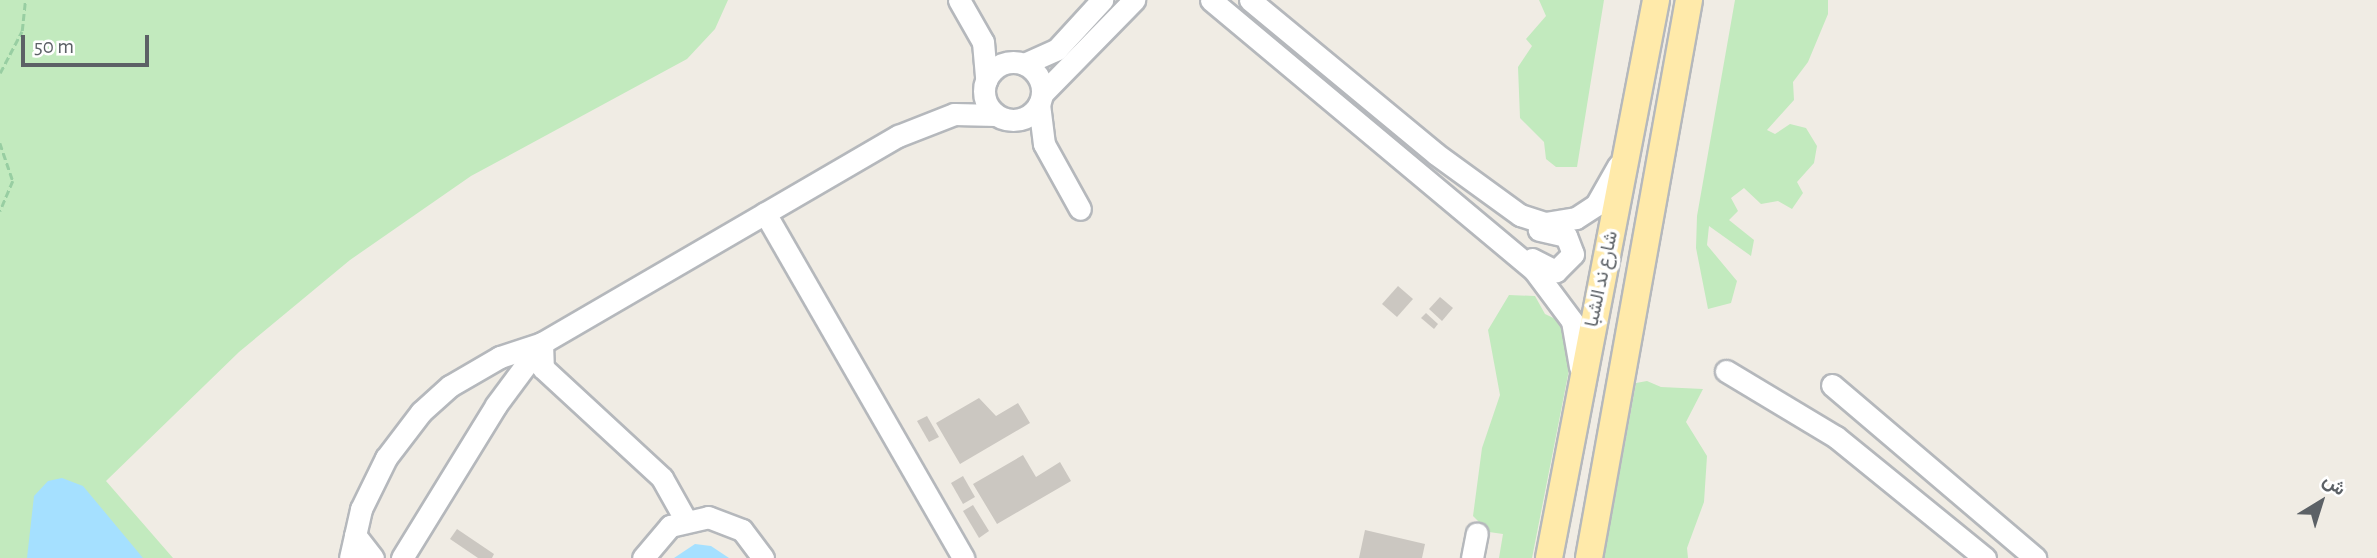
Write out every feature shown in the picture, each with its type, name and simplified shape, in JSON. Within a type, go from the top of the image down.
[{"type":"main road","name":"شارع ند الشبا","points":[[1549,558],[1656,0]]},
{"type":"main road","name":"شارع ند الشبا","points":[[1590,558],[1689,0]]},
{"type":"street","points":[[959,0],[983,42],[985,98],[1003,117],[1044,144]]},
{"type":"street","points":[[954,114],[1024,118],[1134,0]]},
{"type":"street","points":[[1197,0],[1228,14]]},
{"type":"street","points":[[1211,0],[1534,270],[1566,309],[1577,334],[1581,383]]},
{"type":"street","points":[[1250,0],[1478,186],[1515,222],[1566,236],[1573,247],[1568,265],[1544,269],[1494,228],[1458,209]]},
{"type":"street","points":[[350,558],[368,492],[396,442],[435,398],[469,373],[542,344],[879,146],[954,114],[998,66],[1021,64],[1057,49],[1100,3]]},
{"type":"street","points":[[983,42],[1021,64],[1039,80],[1044,144],[1080,209]]},
{"type":"street","points":[[1478,186],[1533,220],[1567,221],[1596,205],[1630,142]]},
{"type":"street","points":[[765,213],[963,558]]},
{"type":"street","points":[[402,558],[496,405],[542,344]]},
{"type":"street","points":[[542,344],[543,368],[662,478],[685,519]]},
{"type":"street","points":[[1726,372],[1836,437],[1985,558]]},
{"type":"street","points":[[469,373],[489,384],[496,405]]},
{"type":"street","points":[[1832,385],[2035,558]]},
{"type":"street","points":[[643,558],[655,538],[685,519],[708,517],[732,523],[763,558]]},
{"type":"street","points":[[1472,558],[1477,533]]},
{"type":"street","points":[[355,535],[373,558]]},
{"type":"path","points":[[0,73],[22,31],[25,0]]},
{"type":"path","points":[[0,143],[13,181],[0,211]]},
{"type":"green space","points":[[0,0],[728,0],[715,29],[687,59],[471,176],[350,260],[239,352],[106,481],[173,558],[0,558]]},
{"type":"green space","points":[[1539,0],[1604,0],[1577,167],[1556,167],[1546,159],[1544,142],[1520,118],[1518,67],[1532,46],[1526,39],[1546,16]]},
{"type":"green space","points":[[1735,0],[1828,0],[1828,14],[1808,62],[1793,82],[1794,100],[1767,130],[1775,134],[1790,124],[1806,128],[1817,146],[1814,163],[1797,182],[1803,193],[1792,209],[1778,201],[1761,204],[1744,188],[1731,198],[1738,211],[1729,220],[1754,240],[1751,256],[1709,226],[1707,245],[1737,281],[1731,303],[1708,309],[1696,248],[1697,216]]},
{"type":"green space","points":[[1509,295],[1535,296],[1545,314],[1564,323],[1570,365],[1532,558],[1499,558],[1503,534],[1489,532],[1473,516],[1482,448],[1500,395],[1488,330]]},
{"type":"green space","points":[[1647,381],[1661,387],[1703,389],[1686,422],[1707,456],[1704,502],[1687,548],[1688,558],[1604,558],[1636,383]]},
{"type":"water","points":[[62,478],[83,486],[143,558],[27,558],[34,496],[48,481]]},
{"type":"water","points":[[695,544],[711,546],[729,558],[674,558]]},
{"type":"building","points":[[1398,286],[1413,299],[1397,317],[1382,304]]},
{"type":"building","points":[[1440,297],[1453,308],[1442,321],[1429,309]]},
{"type":"building","points":[[1426,313],[1438,324],[1434,329],[1421,318]]},
{"type":"building","points":[[979,398],[996,416],[1018,403],[1030,423],[960,464],[936,423]]},
{"type":"building","points":[[927,416],[939,437],[929,442],[917,421]]},
{"type":"building","points":[[1023,455],[1036,477],[1060,462],[1071,481],[997,524],[973,484]]},
{"type":"building","points":[[963,476],[975,497],[963,504],[951,483]]},
{"type":"building","points":[[973,505],[989,531],[979,538],[963,511]]},
{"type":"building","points":[[457,529],[494,554],[492,558],[478,558],[450,539]]},
{"type":"building","points":[[1365,530],[1425,544],[1422,558],[1359,558]]}]
